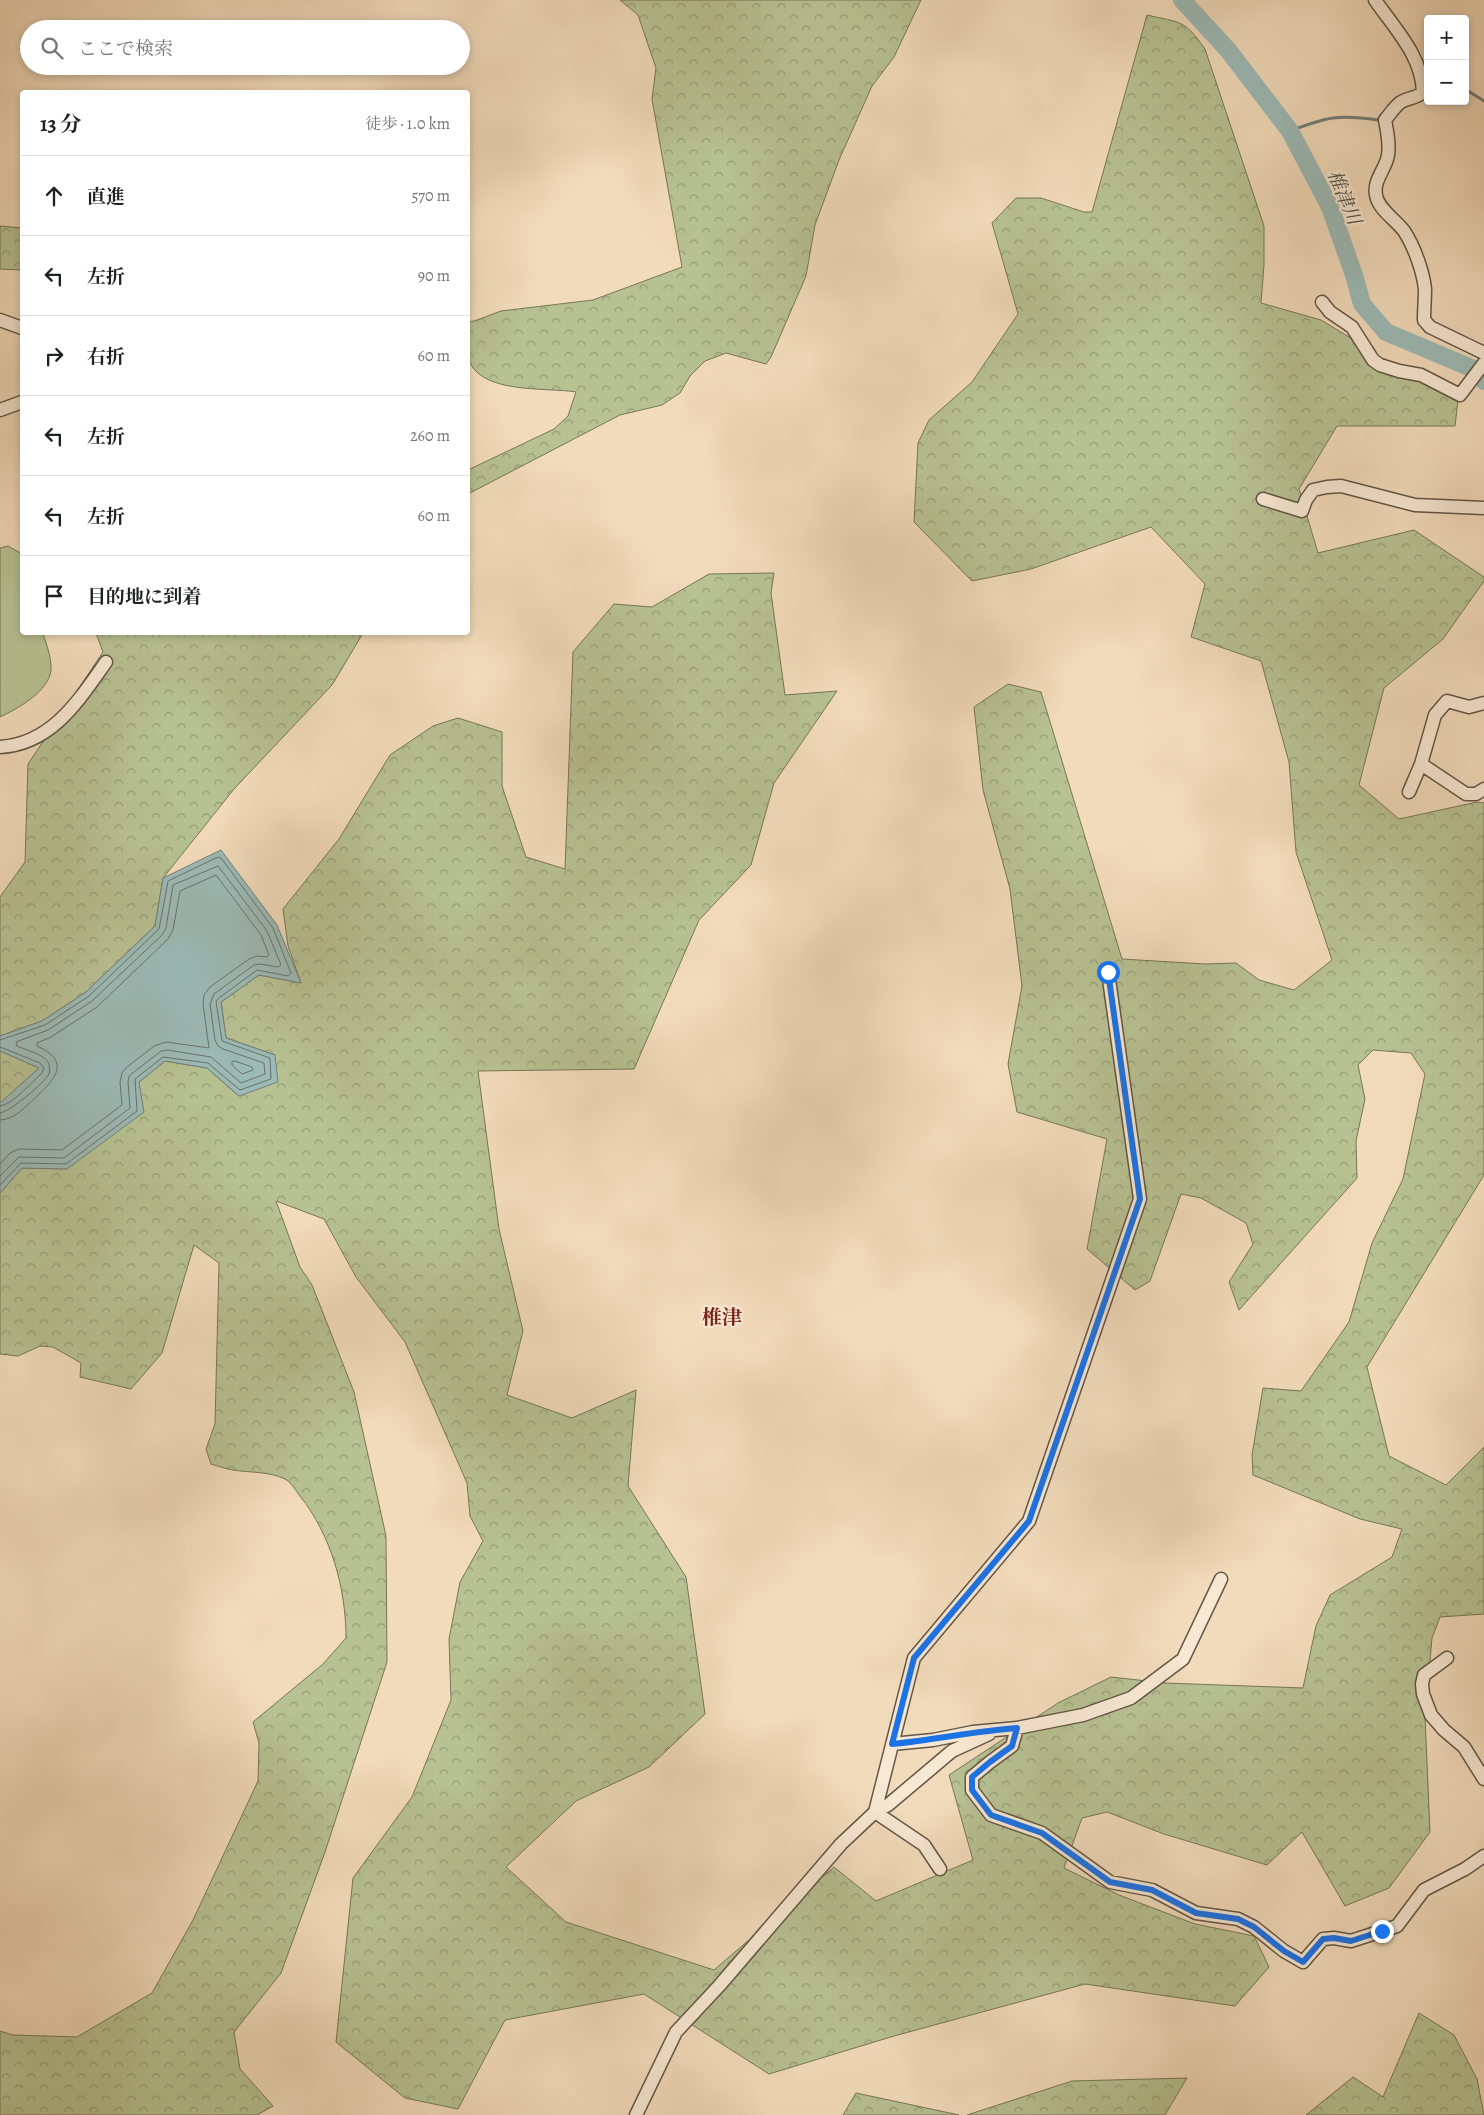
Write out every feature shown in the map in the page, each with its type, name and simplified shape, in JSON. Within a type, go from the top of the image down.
[{"type":"street","points":[[1375,0],[1416,60],[1423,82],[1423,92],[1418,98],[1408,99],[1399,103],[1385,120],[1388,155],[1385,166],[1377,181],[1376,195],[1379,203],[1403,230],[1410,242],[1425,288],[1424,320],[1430,327],[1484,353]]},
{"type":"street","points":[[1322,302],[1330,312],[1352,327],[1373,360],[1380,365],[1421,375],[1460,395],[1484,363]]},
{"type":"street","points":[[0,320],[20,327]]},
{"type":"street","points":[[0,410],[20,403]]},
{"type":"street","points":[[1262,499],[1302,511],[1306,500],[1313,490],[1341,486],[1416,505],[1484,508]]},
{"type":"street","points":[[0,747],[34,738],[62,720],[106,662]]},
{"type":"street","points":[[1409,792],[1421,764],[1436,715],[1447,701],[1469,707],[1484,703]]},
{"type":"street","points":[[1421,764],[1466,794],[1476,794],[1484,789]]},
{"type":"street","points":[[874,1812],[914,1658],[1029,1521],[1140,1199],[1108,972]]},
{"type":"street","points":[[892,1744],[1017,1728],[1083,1715],[1131,1698],[1183,1659],[1221,1579]]},
{"type":"street","points":[[1447,1658],[1424,1675],[1422,1684],[1423,1694],[1432,1715],[1444,1730],[1464,1747],[1484,1779]]},
{"type":"street","points":[[1017,1728],[1012,1746],[972,1777],[972,1790],[991,1815],[1042,1833],[1110,1882],[1152,1890],[1196,1913],[1238,1919],[1254,1927],[1284,1951],[1303,1962],[1323,1939],[1334,1938],[1351,1941],[1396,1926],[1424,1890],[1465,1869],[1484,1856]]},
{"type":"street","points":[[636,2115],[676,2032],[719,1986],[841,1844],[874,1812],[888,1805],[956,1749],[999,1729]]},
{"type":"street","points":[[955,1735],[956,1749]]},
{"type":"street","points":[[874,1812],[924,1845],[940,1869]]},
{"type":"green space","points":[[620,0],[921,0],[894,57],[872,86],[839,160],[815,225],[806,276],[771,357],[766,364],[726,353],[705,361],[690,376],[680,393],[662,405],[620,415],[470,493],[470,469],[554,429],[568,416],[576,392],[515,387],[485,378],[474,369],[470,361],[470,322],[501,311],[593,300],[682,267],[652,99],[656,68],[638,15]]},
{"type":"green space","points":[[1147,15],[1181,24],[1192,32],[1205,49],[1264,226],[1264,265],[1261,303],[1321,320],[1354,340],[1369,363],[1425,380],[1458,400],[1455,426],[1337,426],[1299,489],[1318,553],[1414,530],[1484,577],[1484,581],[1443,639],[1384,688],[1359,785],[1399,819],[1477,802],[1484,803],[1484,1175],[1367,1367],[1389,1456],[1446,1485],[1484,1447],[1484,1614],[1440,1617],[1432,1638],[1425,1717],[1430,1832],[1389,1888],[1345,1906],[1302,1832],[1267,1865],[1164,1834],[1107,1812],[1082,1818],[1064,1868],[1119,1895],[1195,1924],[1254,1936],[1269,1967],[1235,2006],[1085,1984],[894,2036],[769,2074],[644,1994],[505,2020],[458,2109],[405,2098],[336,2042],[353,1878],[412,1797],[451,1700],[449,1639],[460,1582],[483,1541],[470,1516],[467,1483],[405,1342],[356,1277],[324,1219],[276,1201],[300,1267],[312,1285],[354,1392],[386,1536],[387,1662],[325,1852],[281,1973],[234,2032],[240,2069],[273,2106],[257,2115],[0,2115],[0,2031],[13,2035],[77,2037],[152,1993],[193,1920],[258,1781],[259,1743],[253,1722],[323,1664],[346,1638],[343,1600],[335,1563],[311,1511],[293,1487],[285,1479],[272,1475],[230,1470],[211,1464],[206,1449],[215,1424],[219,1263],[194,1245],[162,1353],[131,1389],[80,1377],[81,1363],[53,1347],[40,1346],[18,1356],[0,1354],[0,1193],[22,1168],[67,1169],[139,1082],[165,1061],[207,1068],[239,1096],[275,1055],[226,1038],[221,1002],[259,975],[301,983],[288,946],[283,909],[339,839],[390,755],[433,726],[458,718],[502,732],[502,786],[526,857],[565,869],[573,652],[614,604],[652,607],[709,574],[774,573],[771,593],[785,695],[837,691],[774,783],[751,865],[699,920],[634,1069],[478,1071],[499,1229],[523,1331],[507,1395],[572,1418],[636,1390],[628,1486],[686,1577],[705,1714],[649,1767],[576,1801],[506,1867],[566,1922],[714,1970],[834,1867],[876,1901],[973,1860],[949,1775],[1058,1703],[1111,1677],[1165,1683],[1303,1688],[1316,1626],[1330,1595],[1392,1557],[1402,1529],[1360,1519],[1253,1475],[1252,1455],[1263,1388],[1301,1391],[1349,1322],[1372,1243],[1403,1179],[1425,1074],[1411,1053],[1373,1050],[1358,1065],[1365,1099],[1356,1141],[1357,1178],[1239,1310],[1229,1282],[1253,1244],[1246,1223],[1201,1198],[1181,1194],[1150,1281],[1135,1290],[1087,1249],[1107,1139],[1017,1112],[1008,1064],[1022,986],[1010,889],[983,790],[974,707],[1008,684],[1041,692],[1122,959],[1205,964],[1236,963],[1259,980],[1294,990],[1332,960],[1296,852],[1289,762],[1261,661],[1191,637],[1205,584],[1151,527],[1031,569],[972,581],[914,522],[918,443],[929,420],[972,382],[1018,314],[992,223],[1016,198],[1041,198],[1084,212],[1092,212]]},
{"type":"green space","points":[[0,226],[20,228],[20,270],[0,269]]},
{"type":"green space","points":[[8,546],[20,553],[20,635],[44,635],[51,670],[47,682],[36,695],[0,717],[0,548]]},
{"type":"green space","points":[[97,635],[362,635],[332,685],[234,789],[163,878],[155,926],[86,992],[42,1021],[0,1036],[0,897],[25,862],[28,764],[103,652]]},
{"type":"green space","points":[[0,1051],[40,1068],[0,1103]]},
{"type":"green space","points":[[1419,2013],[1454,2035],[1477,2079],[1484,2115],[1306,2115],[1353,2077],[1383,2097]]},
{"type":"green space","points":[[1187,2078],[1165,2115],[967,2115],[1072,2081]]},
{"type":"green space","points":[[856,2093],[959,2115],[843,2115]]},
{"type":"water","points":[[221,850],[277,925],[301,983],[259,975],[221,1002],[226,1038],[275,1055],[278,1082],[239,1096],[207,1068],[165,1061],[139,1082],[144,1112],[67,1169],[22,1168],[0,1193],[0,1103],[39,1068],[0,1051],[0,1036],[42,1021],[86,992],[155,926],[163,878]]},
{"type":"waterway","name":"椎津川","points":[[1182,0],[1228,50],[1290,131],[1330,207],[1362,304],[1386,332],[1476,370],[1484,381]]},
{"type":"waterway","points":[[1469,92],[1484,101]]},
{"type":"waterway","points":[[1290,131],[1333,118],[1353,117],[1378,120],[1381,115]]},
{"type":"district","name":"椎津","points":[[722,1317]]},
{"type":"route","points":[[1108,972],[1140,1199],[1029,1521],[914,1658],[892,1744],[933,1740],[973,1732],[1017,1728],[1012,1746],[972,1777],[972,1790],[991,1815],[1042,1833],[1110,1882],[1152,1890],[1196,1913],[1238,1919],[1254,1927],[1284,1951],[1303,1962],[1323,1939],[1334,1938],[1351,1941],[1382,1931]]}]
